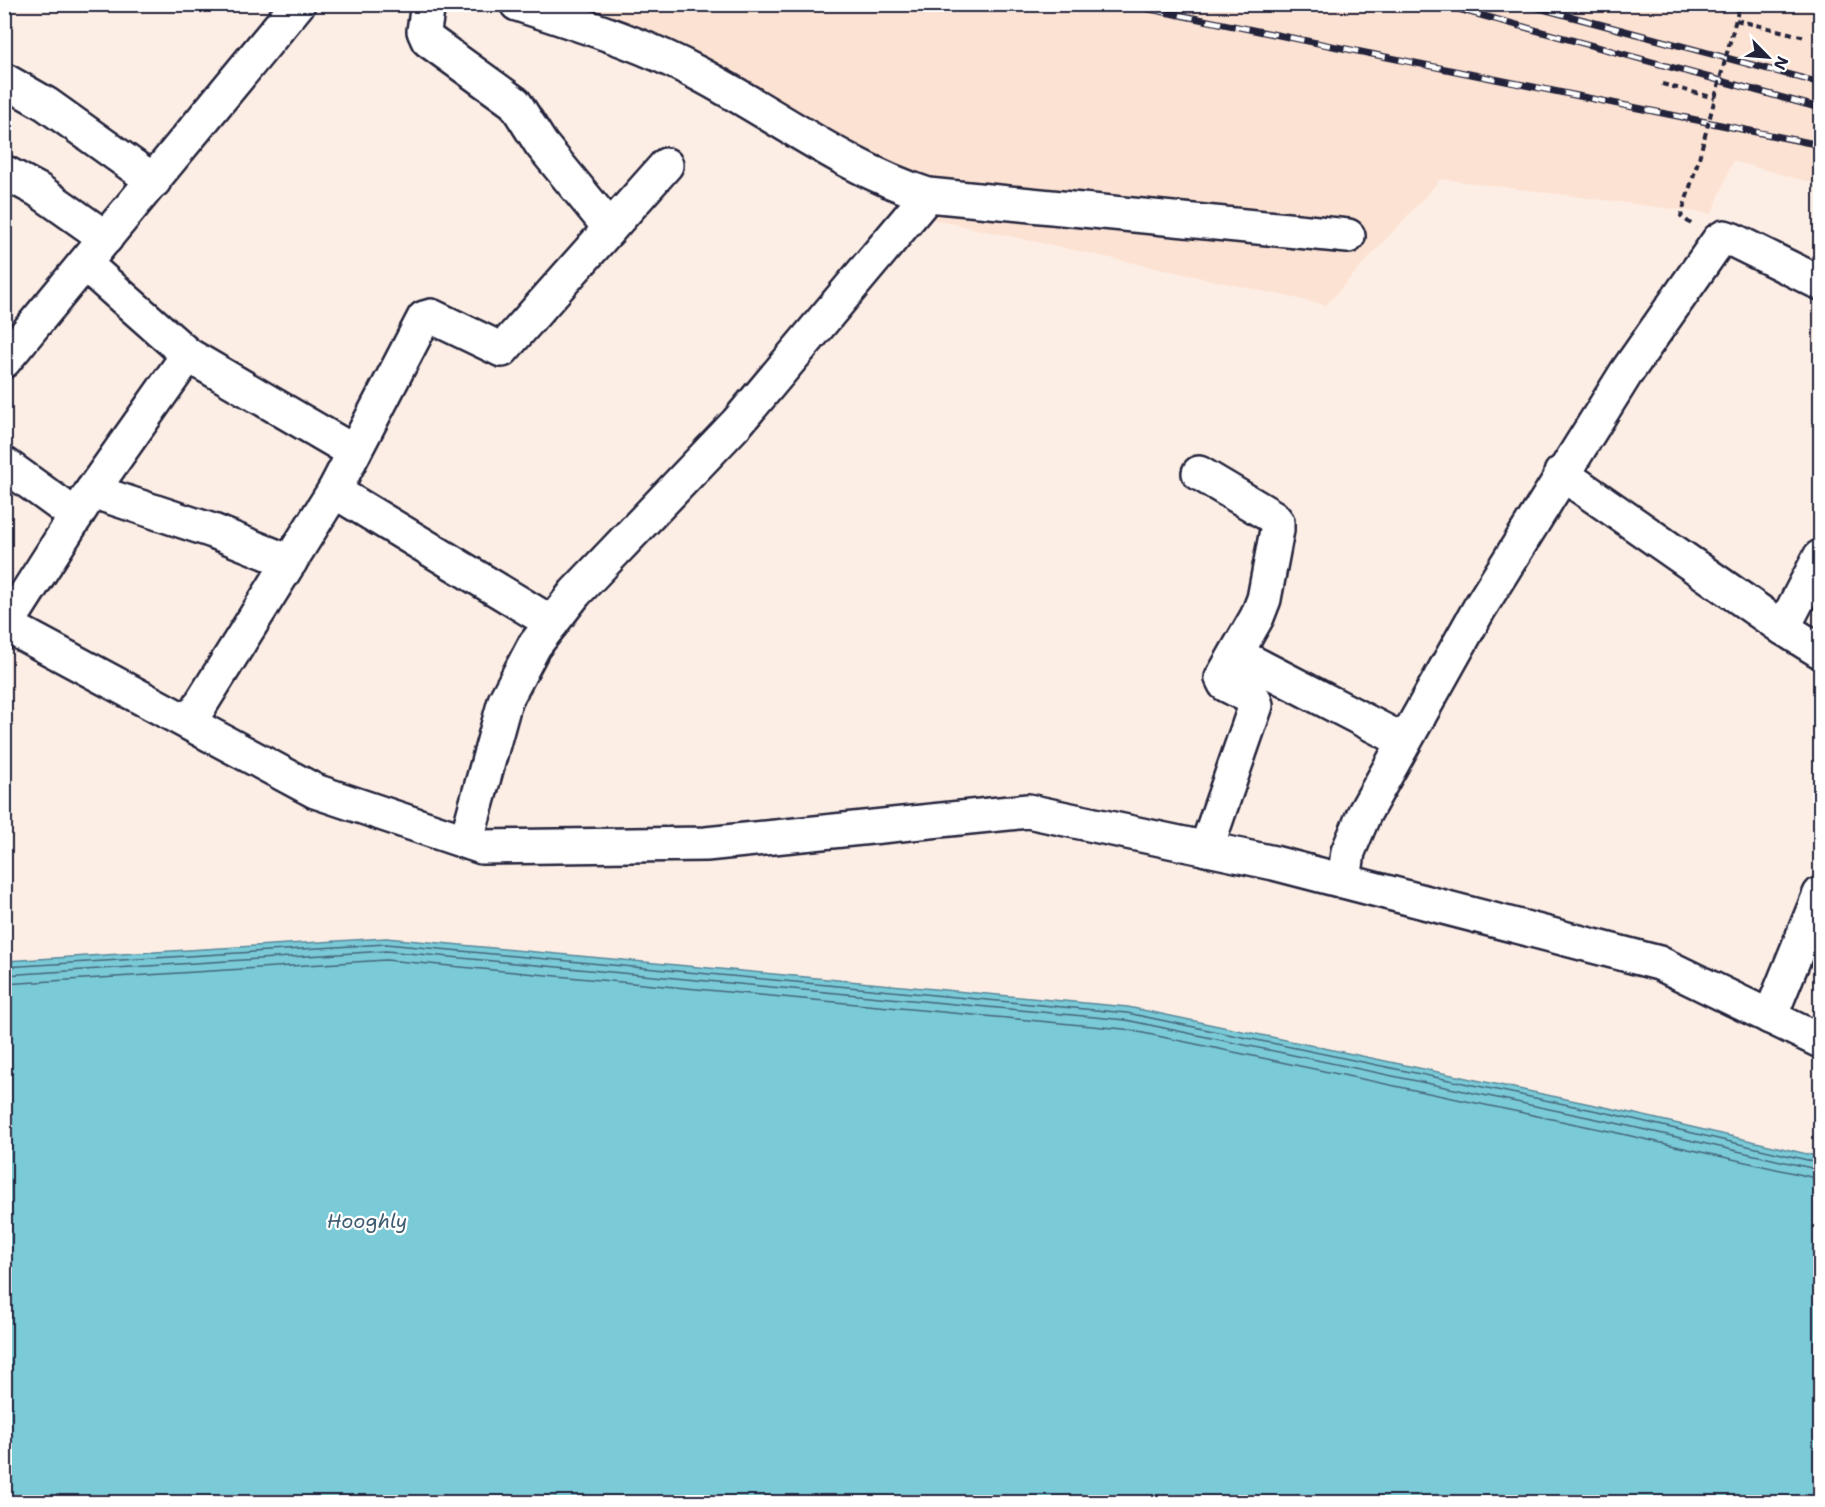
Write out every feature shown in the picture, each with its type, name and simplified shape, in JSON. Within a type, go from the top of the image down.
[{"type":"street","points":[[4,361],[298,4]]},
{"type":"street","points":[[428,4],[424,31],[428,40],[515,103],[541,144],[610,228]]},
{"type":"street","points":[[517,4],[604,32],[698,73],[836,153],[897,185],[928,195],[1348,236]]},
{"type":"street","points":[[4,80],[46,104],[154,180]]},
{"type":"street","points":[[189,723],[334,491],[427,315],[502,350],[666,165]]},
{"type":"street","points":[[4,172],[39,190],[106,238]]},
{"type":"street","points":[[466,842],[505,701],[534,646],[575,593],[737,423],[928,195]]},
{"type":"street","points":[[1344,881],[1348,852],[1356,833],[1404,741],[1561,472],[1626,373],[1719,240],[1724,237],[1733,240],[1821,283]]},
{"type":"street","points":[[85,264],[188,355],[354,453]]},
{"type":"street","points":[[188,355],[84,504],[6,624],[315,791],[482,847],[706,844],[1028,811],[1344,881],[1659,963],[1821,1041]]},
{"type":"street","points":[[4,464],[84,504],[213,531],[290,562]]},
{"type":"street","points":[[1199,472],[1277,522],[1264,599],[1222,681],[1254,699],[1256,705],[1206,849]]},
{"type":"street","points":[[1561,472],[1783,628],[1821,651]]},
{"type":"street","points":[[334,491],[552,623]]},
{"type":"street","points":[[1783,628],[1821,557]]},
{"type":"street","points":[[1236,654],[1404,741]]},
{"type":"street","points":[[1770,1017],[1821,894]]},
{"type":"path","points":[[1719,240],[1681,216],[1700,158],[1740,4]]},
{"type":"path","points":[[1736,20],[1805,37]]},
{"type":"path","points":[[1662,84],[1715,98]]},
{"type":"shaded area","points":[[556,5],[1820,5],[1820,185],[1733,161],[1712,214],[1441,179],[1326,305],[931,219],[610,27]]},
{"type":"water","name":"Hooghly","points":[[386,938],[1128,1007],[1614,1109],[1820,1157],[1820,1502],[5,1502],[5,961]]},
{"type":"railway","points":[[1125,4],[1820,145]]},
{"type":"railway","points":[[1440,4],[1820,108]]},
{"type":"railway","points":[[1524,4],[1820,83]]}]
